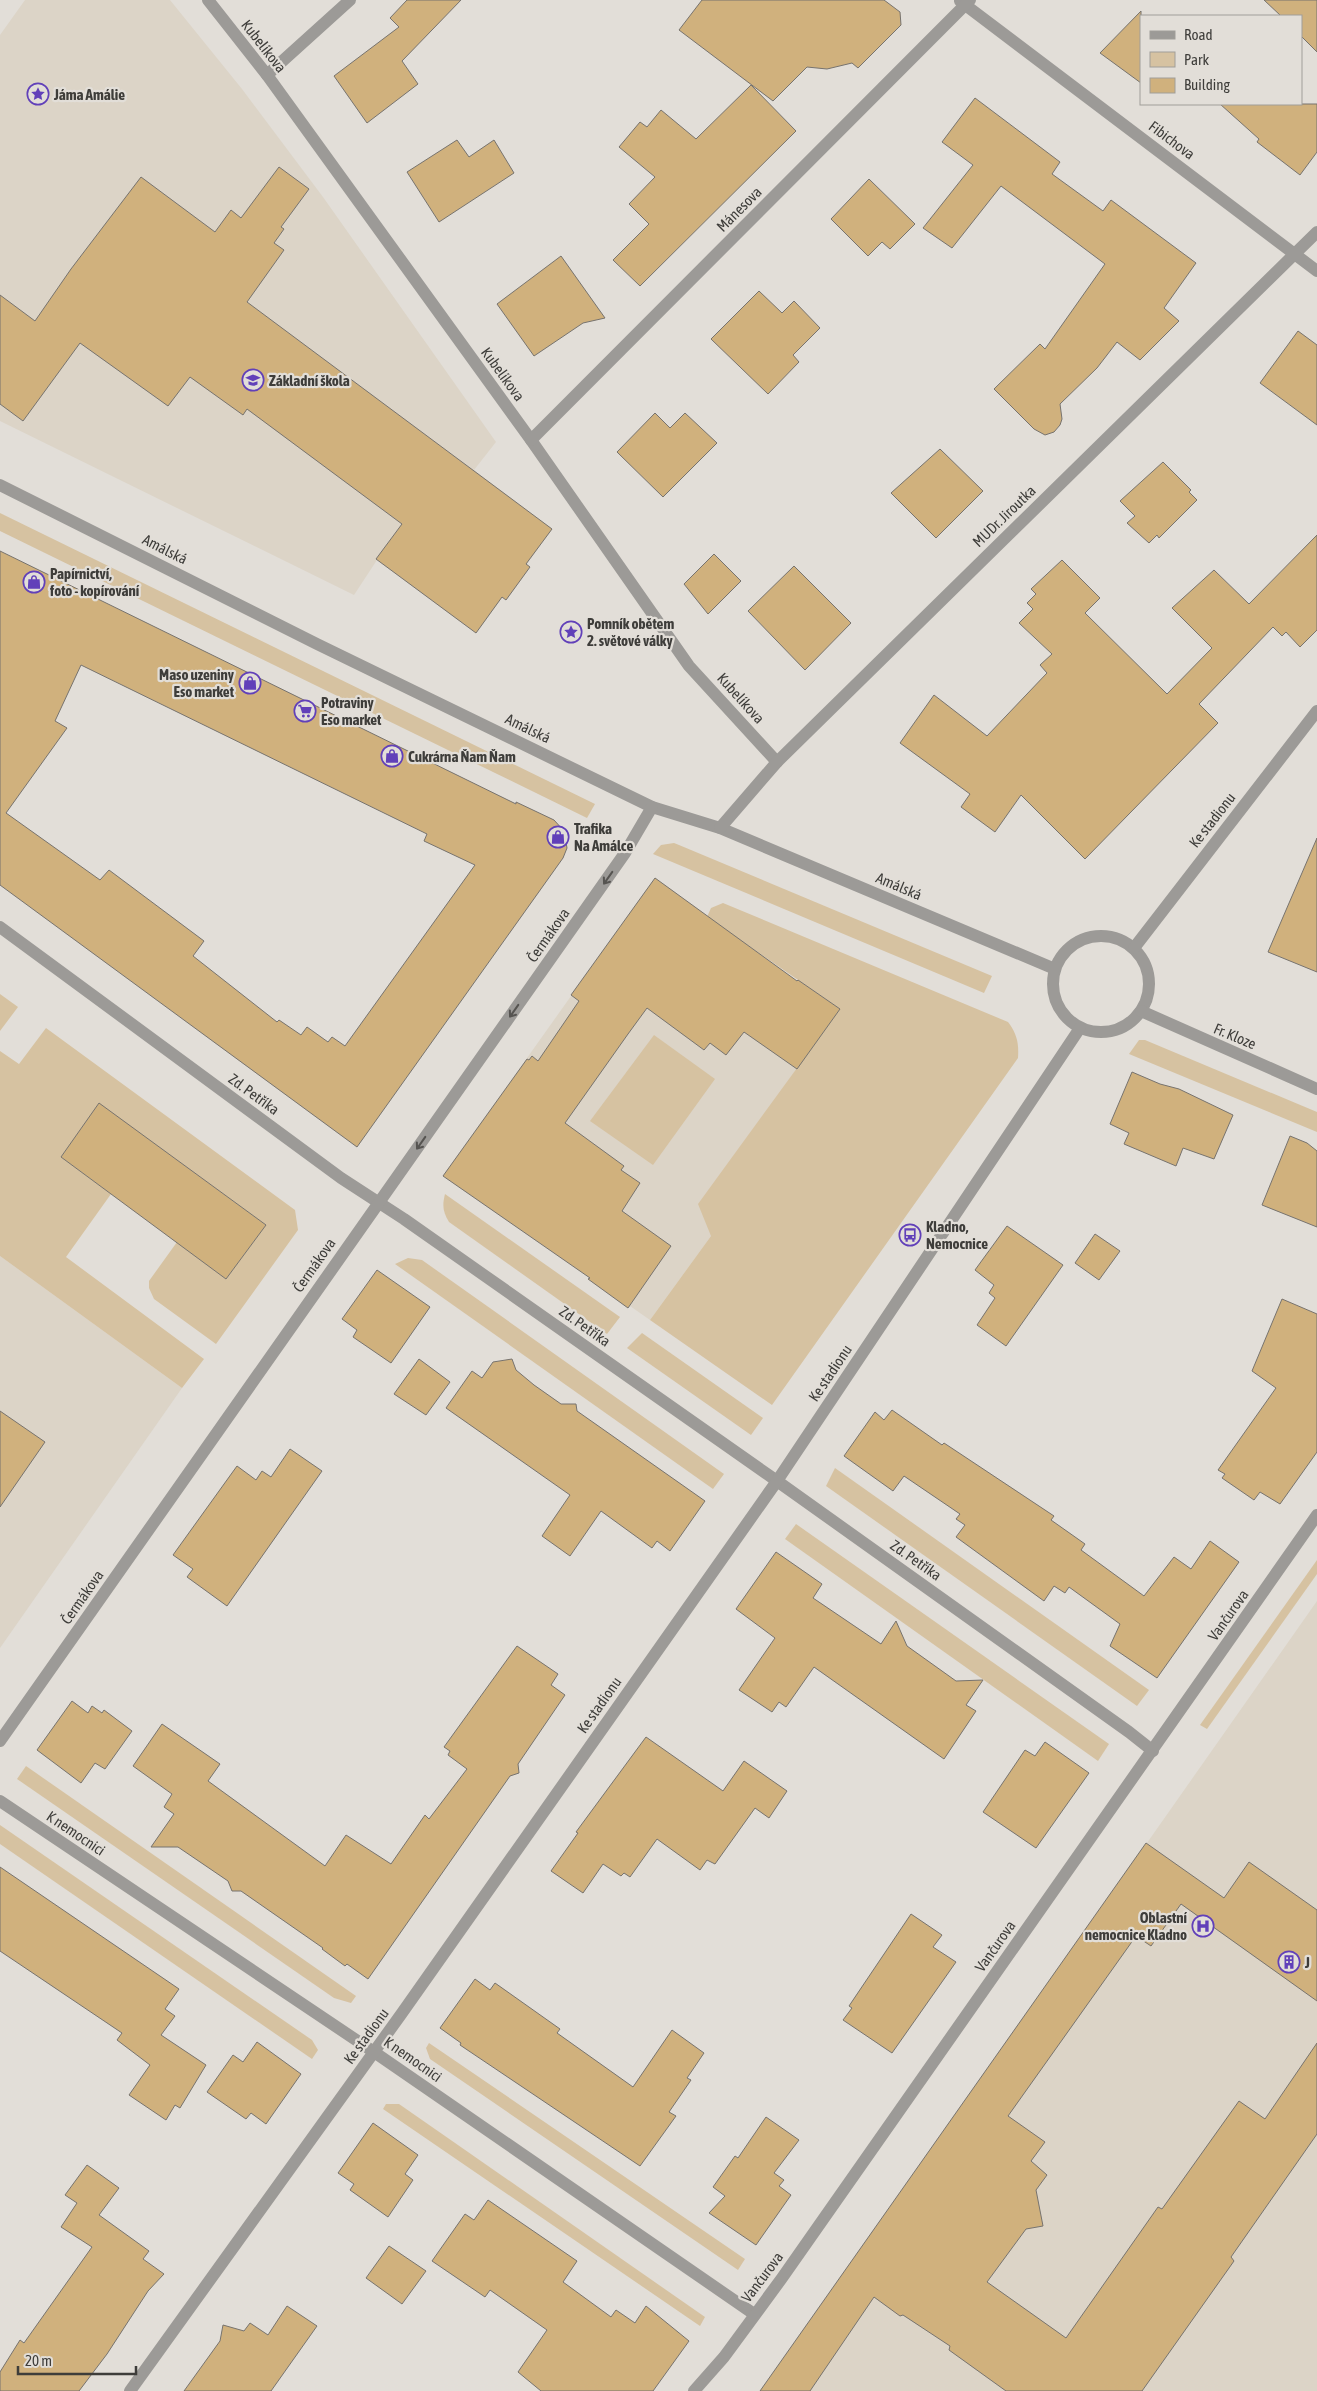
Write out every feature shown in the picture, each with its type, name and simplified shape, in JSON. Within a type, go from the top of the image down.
[{"type":"street","name":"Kubelíkova","points":[[208,0],[267,75],[531,440],[689,666],[777,762]]},
{"type":"street","points":[[267,75],[350,0]]},
{"type":"street","name":"Fibichova","points":[[965,2],[1317,271]]},
{"type":"street","name":"Mánesova","points":[[531,440],[965,2]]},
{"type":"street","name":"MUDr. Jiroutka","points":[[720,828],[777,762],[1317,232]]},
{"type":"street","name":"Amálská","points":[[0,485],[317,644],[652,806],[720,828],[1055,969]]},
{"type":"street","name":"Ke stadionu","points":[[1134,948],[1317,711]]},
{"type":"street","name":"Čermákova","points":[[0,1741],[625,854],[652,806]]},
{"type":"street","name":"Zd. Petříka","points":[[0,927],[378,1204],[404,1219],[777,1481],[1153,1751]]},
{"type":"street","points":[[1096,936],[1116,939],[1134,948],[1148,972],[1149,986],[1147,999],[1141,1011],[1131,1022],[1120,1029],[1107,1032],[1093,1032],[1080,1028],[1068,1020],[1054,997],[1052,983],[1055,969],[1061,957],[1070,947],[1096,936]]},
{"type":"street","name":"Fr. Kloze","points":[[1141,1011],[1317,1089]]},
{"type":"street","name":"Ke stadionu","points":[[130,2391],[374,2052],[777,1481],[1080,1028]]},
{"type":"street","name":"Vančurova","points":[[694,2391],[724,2357],[782,2278],[1317,1515]]},
{"type":"street","name":"K nemocnici","points":[[0,1801],[374,2052],[754,2314]]},
{"type":"shaded area","name":"Základní škola","points":[[25,0],[170,0],[242,89],[323,197],[496,442],[474,470],[552,529],[527,564],[530,567],[506,600],[502,598],[476,633],[377,560],[354,595],[0,421],[0,35]]},
{"type":"shaded area","points":[[655,878],[797,981],[840,1009],[733,1157],[711,1236],[650,1320],[630,1306],[628,1307],[588,1279],[589,1277],[443,1176]]},
{"type":"shaded area","points":[[0,1256],[182,1388],[0,1648]]},
{"type":"shaded area","name":"Oblastní nemocnice Kladno","points":[[1317,1601],[1317,2391],[760,2391],[1031,2008]]},
{"type":"green space","points":[[0,513],[595,804],[587,818],[0,531]]},
{"type":"green space","points":[[674,843],[992,976],[984,993],[653,854],[661,845]]},
{"type":"green space","points":[[723,903],[1008,1022],[1014,1031],[1018,1048],[1018,1058],[772,1405],[650,1320],[711,1236],[698,1204],[840,1009],[707,917],[711,908]]},
{"type":"green space","points":[[0,994],[18,1007],[0,1031]]},
{"type":"green space","points":[[46,1028],[295,1210],[298,1230],[216,1344],[154,1299],[149,1288],[149,1281],[177,1242],[226,1279],[266,1225],[99,1104],[61,1157],[111,1194],[66,1257],[204,1359],[182,1388],[0,1256],[0,1051],[19,1064]]},
{"type":"green space","points":[[654,1035],[715,1079],[653,1165],[590,1121]]},
{"type":"green space","points":[[1139,1040],[1145,1040],[1317,1112],[1317,1132],[1129,1054]]},
{"type":"green space","points":[[445,1194],[620,1317],[607,1334],[449,1222],[444,1209]]},
{"type":"green space","points":[[408,1258],[422,1260],[724,1474],[713,1489],[395,1264]]},
{"type":"green space","points":[[642,1333],[763,1418],[751,1435],[627,1348]]},
{"type":"green space","points":[[835,1468],[1149,1690],[1137,1706],[826,1486]]},
{"type":"green space","points":[[796,1524],[1109,1744],[1098,1761],[785,1539]]},
{"type":"green space","points":[[1317,1560],[1317,1574],[1207,1729],[1200,1725]]},
{"type":"green space","points":[[26,1766],[356,1996],[351,2003],[334,1998],[17,1779]]},
{"type":"green space","points":[[0,1825],[312,2040],[318,2050],[312,2059],[0,1844]]},
{"type":"green space","points":[[429,2043],[745,2259],[738,2270],[430,2059],[426,2048]]},
{"type":"green space","points":[[386,2104],[399,2104],[705,2317],[700,2326],[383,2109]]},
{"type":"building","points":[[407,0],[461,0],[402,61],[418,84],[367,123],[334,76],[399,27],[390,18]]},
{"type":"building","points":[[702,0],[884,0],[900,12],[901,25],[858,68],[852,63],[827,69],[807,67],[773,101],[679,30]]},
{"type":"building","points":[[1264,0],[1317,0],[1317,52],[1302,37],[1302,15],[1280,15]]},
{"type":"building","points":[[1141,11],[1140,82],[1100,53]]},
{"type":"building","points":[[751,85],[796,131],[640,286],[613,260],[649,224],[629,204],[655,177],[619,147],[640,122],[647,127],[661,110],[696,139]]},
{"type":"building","points":[[975,98],[1060,162],[1052,174],[1103,211],[1111,200],[1196,263],[1164,308],[1179,321],[1140,360],[1117,342],[1097,368],[1060,404],[1062,419],[1060,425],[1054,432],[1045,435],[1034,429],[994,389],[1040,344],[1045,349],[1105,264],[1001,186],[952,248],[923,228],[973,165],[942,142]]},
{"type":"building","points":[[1317,104],[1317,152],[1300,175],[1257,142],[1259,139],[1221,105]]},
{"type":"building","points":[[457,140],[469,157],[494,140],[514,173],[439,222],[407,172]]},
{"type":"building","points":[[279,167],[309,189],[281,227],[284,229],[274,243],[284,250],[247,302],[552,529],[526,564],[530,567],[506,600],[502,597],[476,633],[376,559],[402,524],[247,409],[243,415],[190,377],[168,406],[80,343],[23,421],[0,404],[0,295],[35,321],[71,269],[141,177],[215,232],[231,210],[241,218]]},
{"type":"building","points":[[869,179],[915,224],[890,249],[882,242],[868,256],[831,219]]},
{"type":"building","points":[[561,256],[605,318],[583,323],[534,356],[497,304]]},
{"type":"building","points":[[759,291],[782,313],[794,301],[820,328],[793,355],[799,362],[768,394],[711,339]]},
{"type":"building","points":[[1298,331],[1317,345],[1317,425],[1260,383]]},
{"type":"building","points":[[655,413],[670,428],[685,413],[717,443],[663,497],[617,452]]},
{"type":"building","points":[[940,449],[983,491],[936,538],[891,493]]},
{"type":"building","points":[[1163,462],[1191,490],[1189,492],[1197,500],[1159,538],[1157,535],[1149,543],[1127,523],[1135,516],[1120,501]]},
{"type":"building","points":[[1317,535],[1317,630],[1300,647],[1286,632],[1282,636],[1273,627],[1199,704],[1218,723],[1085,859],[1021,795],[995,832],[961,807],[970,794],[900,743],[934,695],[987,736],[1047,673],[1040,665],[1052,654],[1019,623],[1033,609],[1027,603],[1036,594],[1031,589],[1062,560],[1100,598],[1085,613],[1167,694],[1212,648],[1172,608],[1214,570],[1249,604]]},
{"type":"building","points":[[0,551],[516,804],[516,802],[554,820],[564,831],[567,848],[563,858],[357,1147],[0,885]],"holes":[[[81,665],[427,834],[424,841],[475,865],[345,1046],[332,1037],[328,1042],[307,1027],[301,1035],[279,1020],[277,1022],[193,956],[204,941],[109,870],[100,880],[6,813],[67,728],[55,721]]]},
{"type":"building","points":[[714,554],[741,581],[708,614],[684,584]]},
{"type":"building","points":[[794,566],[851,623],[805,670],[748,611]]},
{"type":"building","points":[[1317,838],[1317,972],[1268,952]]},
{"type":"building","points":[[655,878],[797,981],[840,1009],[797,1069],[744,1032],[726,1055],[710,1043],[704,1050],[647,1008],[628,1034],[565,1123],[624,1166],[621,1170],[640,1183],[622,1211],[671,1246],[628,1308],[588,1279],[590,1278],[443,1176],[527,1059],[529,1060],[532,1056],[538,1061],[579,1001],[571,995]]},
{"type":"building","points":[[1132,1072],[1160,1084],[1179,1089],[1233,1115],[1214,1159],[1183,1148],[1176,1166],[1124,1144],[1129,1133],[1110,1124]]},
{"type":"building","points":[[99,1103],[266,1225],[226,1279],[61,1157]]},
{"type":"building","points":[[1290,1136],[1307,1143],[1317,1151],[1317,1227],[1262,1205]]},
{"type":"building","points":[[1007,1226],[1063,1265],[1006,1346],[977,1325],[995,1298],[989,1293],[994,1285],[975,1270]]},
{"type":"building","points":[[1095,1234],[1120,1251],[1099,1280],[1075,1263]]},
{"type":"building","points":[[377,1270],[430,1307],[391,1363],[353,1337],[357,1330],[342,1319]]},
{"type":"building","points":[[1282,1299],[1317,1314],[1317,1452],[1280,1504],[1260,1492],[1254,1500],[1222,1478],[1225,1474],[1218,1470],[1276,1388],[1252,1371]]},
{"type":"building","points":[[419,1359],[450,1382],[426,1415],[394,1394]]},
{"type":"building","points":[[512,1359],[516,1370],[534,1385],[561,1404],[576,1404],[577,1411],[705,1501],[670,1551],[657,1541],[652,1548],[601,1511],[570,1556],[542,1536],[570,1495],[446,1408],[472,1371],[482,1378],[493,1362]]},
{"type":"building","points":[[892,1410],[942,1445],[944,1443],[1054,1516],[1051,1520],[1085,1544],[1081,1550],[1144,1596],[1174,1557],[1191,1569],[1210,1541],[1239,1562],[1157,1678],[1110,1646],[1120,1624],[1069,1587],[1065,1593],[1054,1586],[1044,1601],[956,1537],[965,1525],[956,1519],[960,1514],[904,1476],[893,1491],[844,1456],[875,1412],[884,1420]]},
{"type":"building","points":[[0,1411],[45,1442],[0,1507]]},
{"type":"building","points":[[290,1449],[322,1471],[227,1606],[187,1577],[193,1569],[173,1555],[237,1466],[256,1480],[262,1471],[271,1477]]},
{"type":"building","points":[[776,1552],[822,1584],[813,1598],[881,1644],[896,1621],[907,1646],[956,1681],[983,1680],[966,1705],[976,1711],[944,1759],[814,1667],[786,1707],[779,1702],[772,1712],[739,1690],[775,1638],[736,1609]]},
{"type":"building","points":[[517,1646],[558,1674],[551,1685],[565,1695],[518,1764],[519,1773],[510,1776],[368,1979],[347,1964],[345,1966],[323,1948],[241,1891],[232,1891],[228,1881],[178,1847],[151,1847],[174,1814],[164,1807],[172,1794],[133,1766],[162,1724],[220,1764],[208,1781],[325,1866],[346,1835],[391,1864],[425,1815],[429,1819],[467,1769],[448,1755],[450,1751],[444,1747]]},
{"type":"building","points":[[72,1701],[88,1713],[92,1706],[102,1713],[104,1710],[132,1731],[105,1769],[95,1763],[81,1783],[37,1750]]},
{"type":"building","points":[[646,1737],[723,1791],[744,1761],[787,1791],[769,1818],[755,1808],[715,1864],[707,1860],[700,1870],[657,1839],[630,1877],[624,1873],[621,1876],[603,1864],[583,1893],[551,1871],[578,1833],[576,1832]]},
{"type":"building","points":[[1045,1742],[1089,1773],[1036,1848],[983,1812],[1025,1750],[1035,1756]]},
{"type":"building","points":[[1146,1843],[1224,1898],[1249,1862],[1317,1910],[1317,2001],[1181,1904],[1151,1946],[1136,1936],[1008,2116],[1045,2142],[1031,2161],[1047,2175],[1036,2190],[1043,2226],[1026,2229],[987,2282],[1066,2338],[1158,2207],[1162,2209],[1239,2101],[1265,2119],[1317,2043],[1317,2134],[1231,2257],[1234,2261],[1142,2391],[1006,2391],[949,2350],[950,2346],[903,2315],[900,2316],[874,2297],[810,2391],[760,2391]]},
{"type":"building","points":[[0,1867],[179,1989],[165,2009],[175,2016],[161,2035],[206,2065],[180,2108],[175,2105],[166,2120],[129,2095],[150,2065],[117,2040],[122,2033],[0,1951]]},
{"type":"building","points":[[911,1914],[942,1935],[933,1947],[956,1962],[892,2053],[843,2020],[852,2008],[849,2006]]},
{"type":"building","points":[[475,1979],[490,1990],[495,1983],[560,2029],[557,2033],[633,2087],[672,2030],[704,2053],[687,2078],[691,2080],[669,2112],[676,2116],[640,2166],[460,2045],[461,2043],[440,2028]]},
{"type":"building","points":[[257,2042],[301,2074],[266,2124],[251,2113],[246,2119],[207,2092],[233,2055],[243,2062]]},
{"type":"building","points":[[766,2117],[799,2140],[774,2173],[784,2180],[779,2186],[791,2195],[756,2245],[709,2213],[725,2196],[713,2187],[735,2156],[738,2158]]},
{"type":"building","points":[[373,2123],[418,2155],[405,2174],[413,2180],[388,2217],[350,2190],[354,2184],[338,2173]]},
{"type":"building","points":[[87,2165],[119,2188],[99,2215],[149,2251],[143,2259],[164,2274],[148,2291],[107,2354],[79,2391],[0,2391],[0,2372],[20,2340],[24,2343],[92,2247],[61,2227],[77,2203],[65,2195]]},
{"type":"building","points":[[488,2200],[577,2261],[563,2282],[611,2317],[616,2310],[635,2323],[646,2306],[689,2341],[653,2391],[541,2391],[518,2372],[547,2330],[490,2290],[485,2297],[432,2261],[465,2214],[474,2220]]},
{"type":"building","points":[[389,2246],[426,2271],[402,2304],[366,2278]]},
{"type":"building","points":[[287,2306],[317,2326],[271,2391],[184,2391],[220,2341],[223,2325],[244,2331],[250,2323],[268,2335]]},
{"type":"place","name":"Jáma Amálie","points":[[38,94]]},
{"type":"place","name":"Základní škola","points":[[253,380]]},
{"type":"place","name":"Papírnictví, foto - kopírování","points":[[34,582]]},
{"type":"place","name":"Pomník obětem 2. světové války","points":[[571,632]]},
{"type":"place","name":"Maso uzeniny Eso market","points":[[250,683]]},
{"type":"place","name":"Potraviny Eso market","points":[[305,711]]},
{"type":"place","name":"Cukrárna Ňam Ňam","points":[[392,756]]},
{"type":"place","name":"Trafika Na Amálce","points":[[558,837]]},
{"type":"place","name":"Kladno, Nemocnice","points":[[910,1235]]},
{"type":"place","name":"Oblastní nemocnice Kladno","points":[[1203,1926]]},
{"type":"place","name":"J","points":[[1289,1962]]}]
